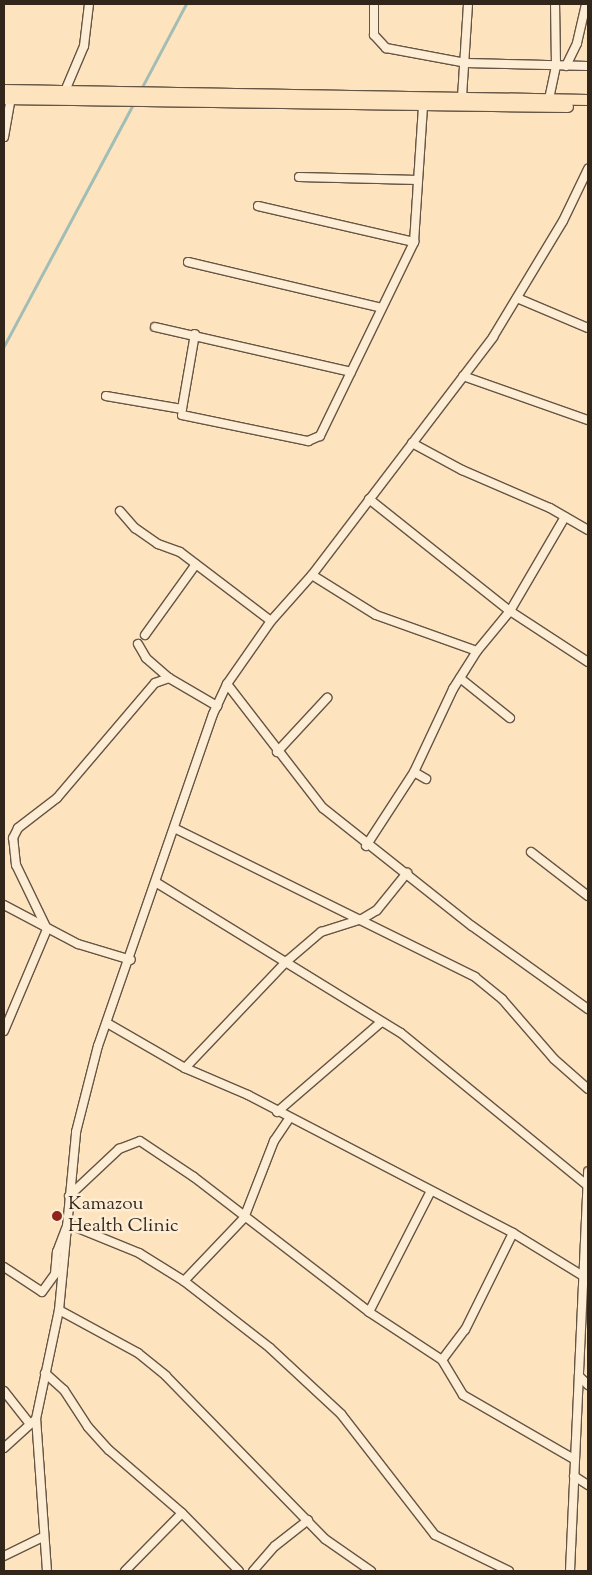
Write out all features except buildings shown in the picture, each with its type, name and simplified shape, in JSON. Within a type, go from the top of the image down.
[{"type":"main road","points":[[4,90],[588,100]]},
{"type":"main road","points":[[8,99],[588,107]]},
{"type":"street","points":[[65,91],[84,46],[89,4]]},
{"type":"street","points":[[374,4],[374,36],[386,48],[466,64],[588,66]]},
{"type":"street","points":[[462,97],[466,64],[468,4]]},
{"type":"street","points":[[549,99],[556,65],[555,4]]},
{"type":"street","points":[[566,66],[577,43],[586,4]]},
{"type":"street","points":[[4,137],[8,99]]},
{"type":"street","points":[[182,416],[315,440],[351,372],[414,242],[423,104]]},
{"type":"street","points":[[47,1571],[33,1421],[59,1310],[76,1132],[107,1023],[131,960],[174,828],[217,706],[227,684],[271,620],[312,575],[463,376],[517,298],[588,169]]},
{"type":"street","points":[[299,177],[418,180]]},
{"type":"street","points":[[258,206],[414,242]]},
{"type":"street","points":[[188,262],[382,308]]},
{"type":"street","points":[[517,298],[588,328]]},
{"type":"street","points":[[155,327],[195,334],[351,372]]},
{"type":"street","points":[[106,396],[182,409],[195,334]]},
{"type":"street","points":[[463,376],[588,420]]},
{"type":"street","points":[[412,443],[588,530]]},
{"type":"street","points":[[369,500],[510,611],[588,662]]},
{"type":"street","points":[[120,511],[135,528],[196,564],[271,620]]},
{"type":"street","points":[[366,846],[414,772],[460,678],[476,651],[510,611],[565,517]]},
{"type":"street","points":[[145,635],[196,564]]},
{"type":"street","points":[[312,575],[376,615],[476,651]]},
{"type":"street","points":[[138,644],[146,658],[169,678],[217,706]]},
{"type":"street","points":[[4,1032],[47,929],[16,865],[13,838],[18,828],[57,798],[155,683],[169,678]]},
{"type":"street","points":[[460,678],[510,718]]},
{"type":"street","points":[[227,684],[277,752],[323,808],[366,846],[407,873],[472,926],[588,1009]]},
{"type":"street","points":[[277,752],[327,698]]},
{"type":"street","points":[[414,772],[426,779]]},
{"type":"street","points":[[174,828],[299,892],[362,920],[483,982],[554,1059],[588,1089]]},
{"type":"street","points":[[531,852],[588,896]]},
{"type":"street","points":[[185,1068],[287,961],[321,932],[362,920],[378,910],[407,873]]},
{"type":"street","points":[[157,883],[287,961],[436,1060],[587,1185]]},
{"type":"street","points":[[4,905],[78,944],[131,960]]},
{"type":"street","points":[[107,1023],[185,1068],[213,1078],[289,1119],[513,1233],[586,1278]]},
{"type":"street","points":[[277,1112],[380,1023]]},
{"type":"street","points":[[184,1281],[244,1218],[274,1141],[289,1119]]},
{"type":"street","points":[[69,1196],[119,1149],[140,1141],[194,1177],[244,1218],[369,1312],[442,1360],[463,1395],[574,1459]]},
{"type":"street","points":[[570,1571],[574,1459],[586,1278],[588,1171]]},
{"type":"street","points":[[369,1312],[432,1191]]},
{"type":"street","points":[[4,1267],[42,1292],[55,1274],[57,1252],[68,1224]]},
{"type":"street","points":[[68,1224],[139,1253],[184,1281],[270,1348],[341,1414],[435,1535],[509,1571]]},
{"type":"street","points":[[442,1360],[465,1330],[513,1233]]},
{"type":"street","points":[[59,1310],[138,1353],[166,1376],[325,1539],[371,1571]]},
{"type":"street","points":[[45,1373],[64,1390],[88,1427],[109,1450],[182,1513],[239,1571]]},
{"type":"street","points":[[579,1376],[588,1385]]},
{"type":"street","points":[[4,1391],[33,1421]]},
{"type":"street","points":[[4,1448],[33,1421]]},
{"type":"street","points":[[574,1476],[588,1485]]},
{"type":"street","points":[[125,1571],[182,1513]]},
{"type":"street","points":[[253,1571],[275,1546],[308,1520]]},
{"type":"street","points":[[4,1556],[43,1537]]},
{"type":"waterway","points":[[141,89],[186,4]]},
{"type":"waterway","points":[[4,346],[134,103]]},
{"type":"place","name":"Kamazou Health Clinic","points":[[57,1216]]}]
